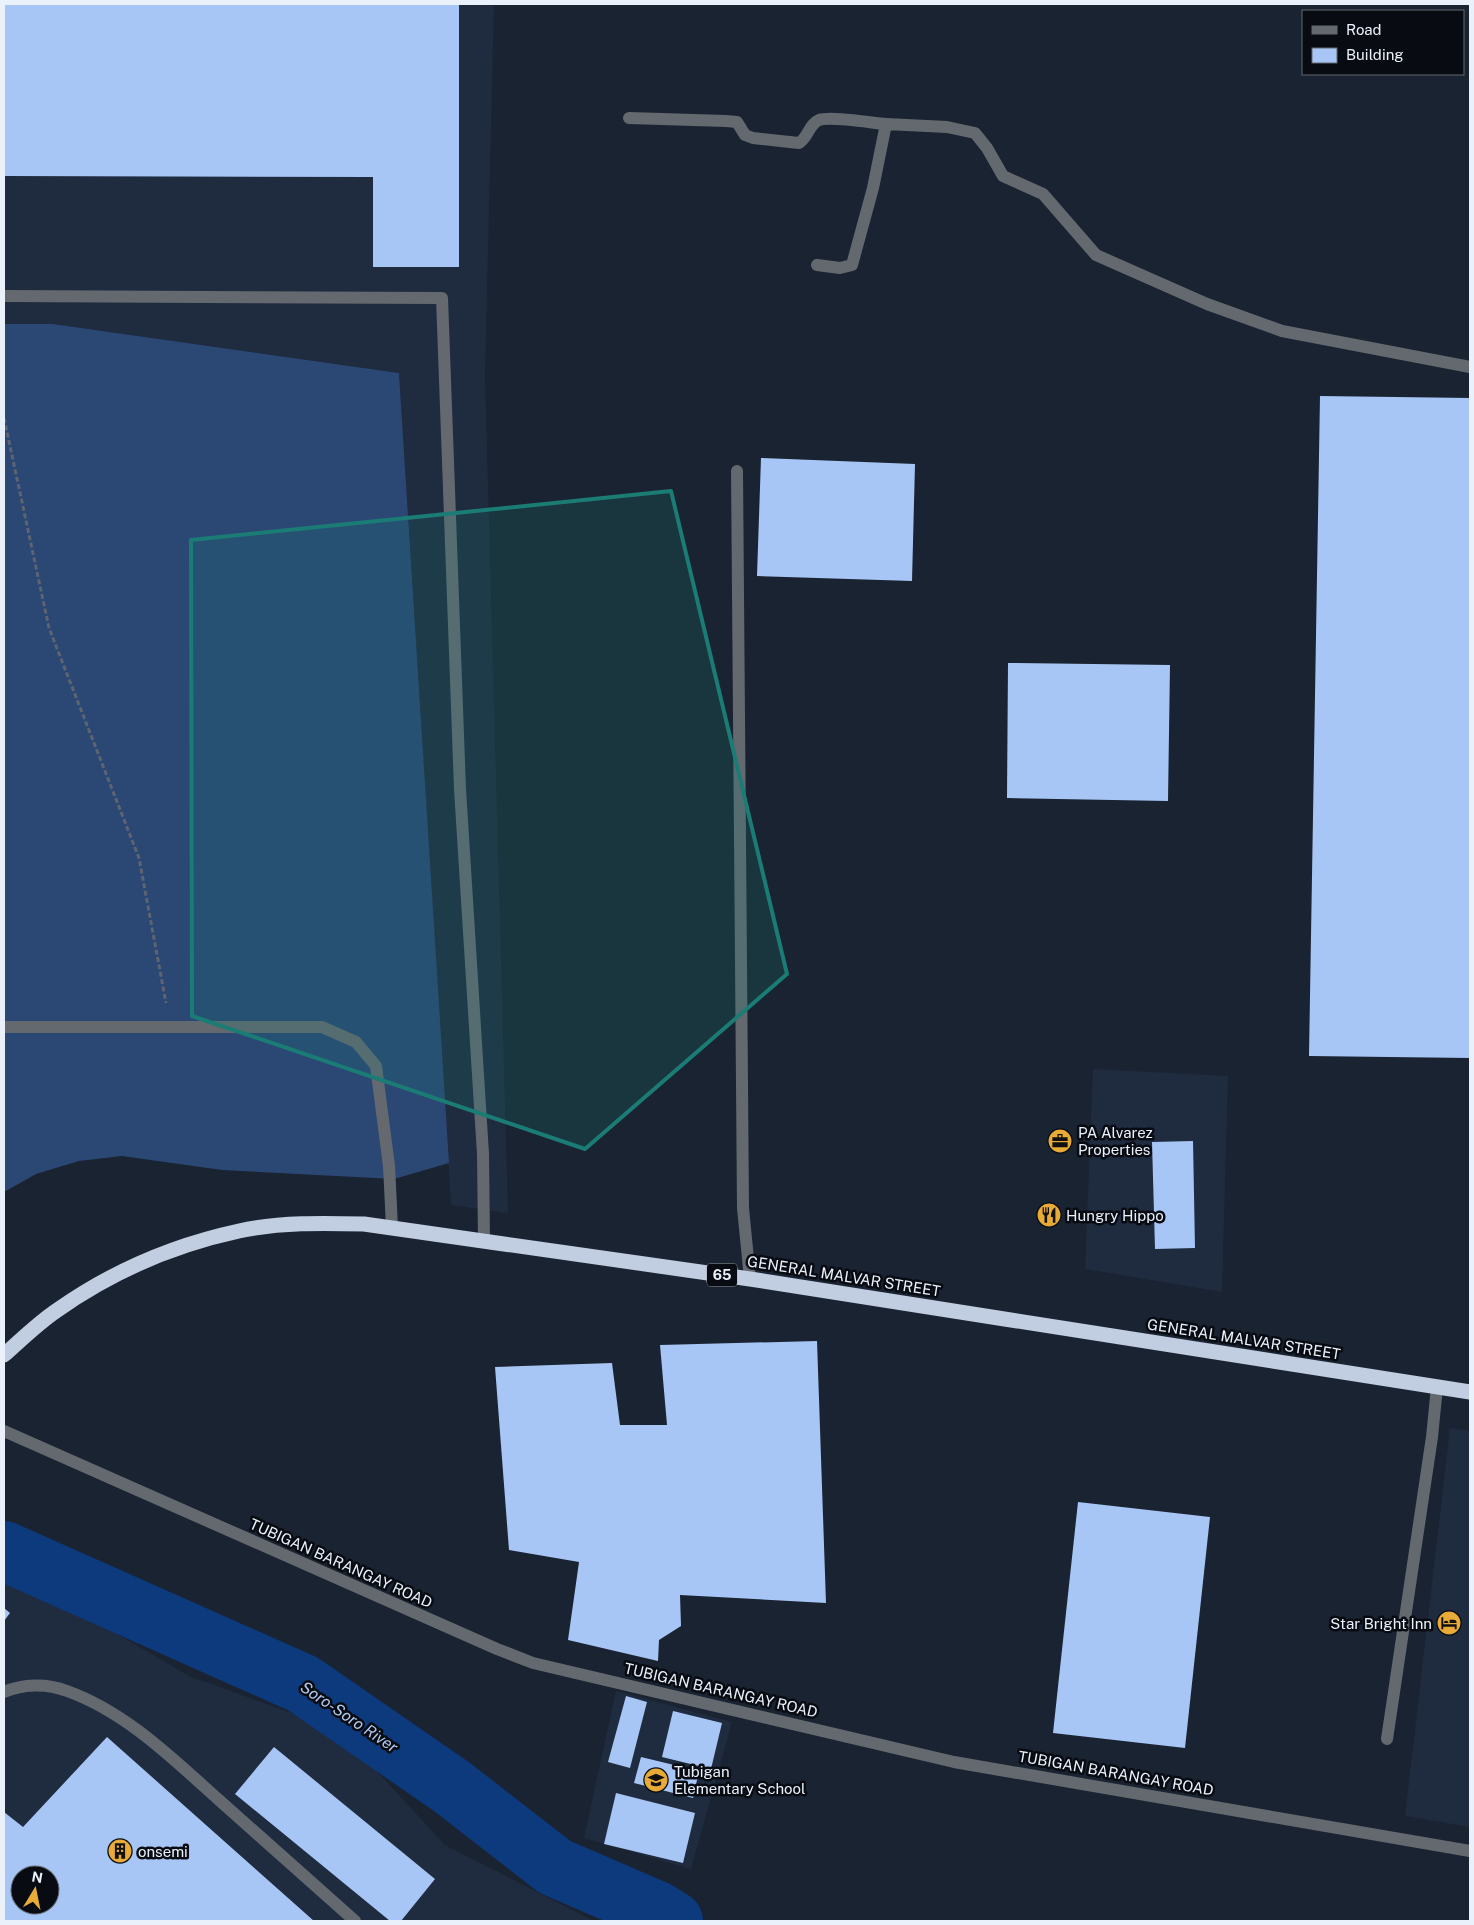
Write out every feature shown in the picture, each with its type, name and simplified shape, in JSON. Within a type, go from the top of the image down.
[{"type":"highway","name":"GENERAL MALVAR STREET","points":[[4,1355],[55,1311],[82,1294],[128,1269],[177,1248],[240,1231],[272,1226],[335,1224],[392,1227],[750,1279],[1470,1392]]},
{"type":"street","points":[[630,118],[726,120],[736,122],[745,135],[753,138],[798,143],[804,140],[812,125],[819,120],[946,127],[975,133],[987,148],[1003,176],[1043,194],[1096,255],[1208,304],[1282,331],[1470,367]]},
{"type":"street","points":[[817,264],[840,268],[852,265],[873,188],[886,124]]},
{"type":"street","points":[[4,296],[442,298],[460,789],[483,1154],[484,1241]]},
{"type":"street","points":[[737,471],[743,1208],[750,1279]]},
{"type":"street","points":[[4,1027],[322,1027],[356,1042],[376,1066],[389,1166],[392,1227]]},
{"type":"street","points":[[1387,1739],[1432,1437],[1437,1387]]},
{"type":"street","name":"TUBIGAN BARANGAY ROAD","points":[[4,1431],[497,1650],[533,1662],[954,1762],[1470,1851]]},
{"type":"street","points":[[4,1692],[13,1688],[34,1685],[66,1690],[108,1710],[155,1743],[355,1921]]},
{"type":"path","points":[[4,418],[49,628],[139,858],[170,1027]]},
{"type":"highlighted area","points":[[671,491],[787,974],[585,1149],[192,1016],[191,540]]},
{"type":"shaded area","points":[[4,4],[494,4],[485,375],[508,1213],[451,1205],[399,373],[53,324],[4,324]]},
{"type":"shaded area","points":[[4,324],[53,324],[399,373],[449,1163],[394,1179],[222,1170],[122,1156],[79,1161],[36,1174],[4,1192]]},
{"type":"shaded area","points":[[1093,1069],[1228,1076],[1222,1292],[1085,1269]]},
{"type":"shaded area","name":"Star Bright Inn","points":[[1450,1428],[1470,1431],[1470,1827],[1405,1816]]},
{"type":"shaded area","points":[[4,1568],[189,1676],[339,1730],[445,1845],[594,1921],[4,1921]]},
{"type":"shaded area","name":"Tubigan Elementary School","points":[[616,1691],[732,1722],[691,1869],[584,1838]]},
{"type":"building","points":[[4,4],[459,4],[459,267],[373,267],[373,177],[4,176]]},
{"type":"building","points":[[1320,396],[1470,398],[1470,1058],[1309,1056]]},
{"type":"building","points":[[761,458],[915,464],[912,581],[757,576]]},
{"type":"building","points":[[1008,663],[1170,665],[1168,801],[1007,798]]},
{"type":"building","points":[[1193,1141],[1195,1248],[1155,1249],[1152,1142]]},
{"type":"building","points":[[817,1341],[826,1603],[680,1595],[681,1626],[659,1640],[658,1661],[568,1640],[579,1562],[509,1550],[495,1367],[612,1363],[620,1425],[667,1425],[660,1345]]},
{"type":"building","points":[[1078,1502],[1210,1517],[1185,1748],[1053,1733]]},
{"type":"building","points":[[4,1608],[10,1613],[4,1621]]},
{"type":"building","points":[[626,1696],[647,1702],[630,1768],[608,1762]]},
{"type":"building","points":[[673,1711],[722,1723],[711,1769],[662,1757]]},
{"type":"building","name":"onsemi","points":[[107,1737],[314,1921],[4,1921],[4,1812],[23,1827]]},
{"type":"building","points":[[274,1747],[435,1879],[401,1921],[390,1921],[235,1794]]},
{"type":"building","points":[[641,1757],[699,1771],[693,1798],[634,1783]]},
{"type":"building","points":[[616,1793],[695,1813],[683,1863],[604,1844]]},
{"type":"waterway","name":"Soro-Soro River","points":[[4,1551],[303,1684],[452,1787],[555,1867],[657,1911],[673,1921]]},
{"type":"place","name":"PA Alvarez Properties","points":[[1060,1141]]},
{"type":"place","name":"Hungry Hippo","points":[[1049,1215]]},
{"type":"place","name":"Star Bright Inn","points":[[1449,1623]]},
{"type":"place","name":"Tubigan Elementary School","points":[[656,1780]]},
{"type":"place","name":"onsemi","points":[[120,1851]]}]
